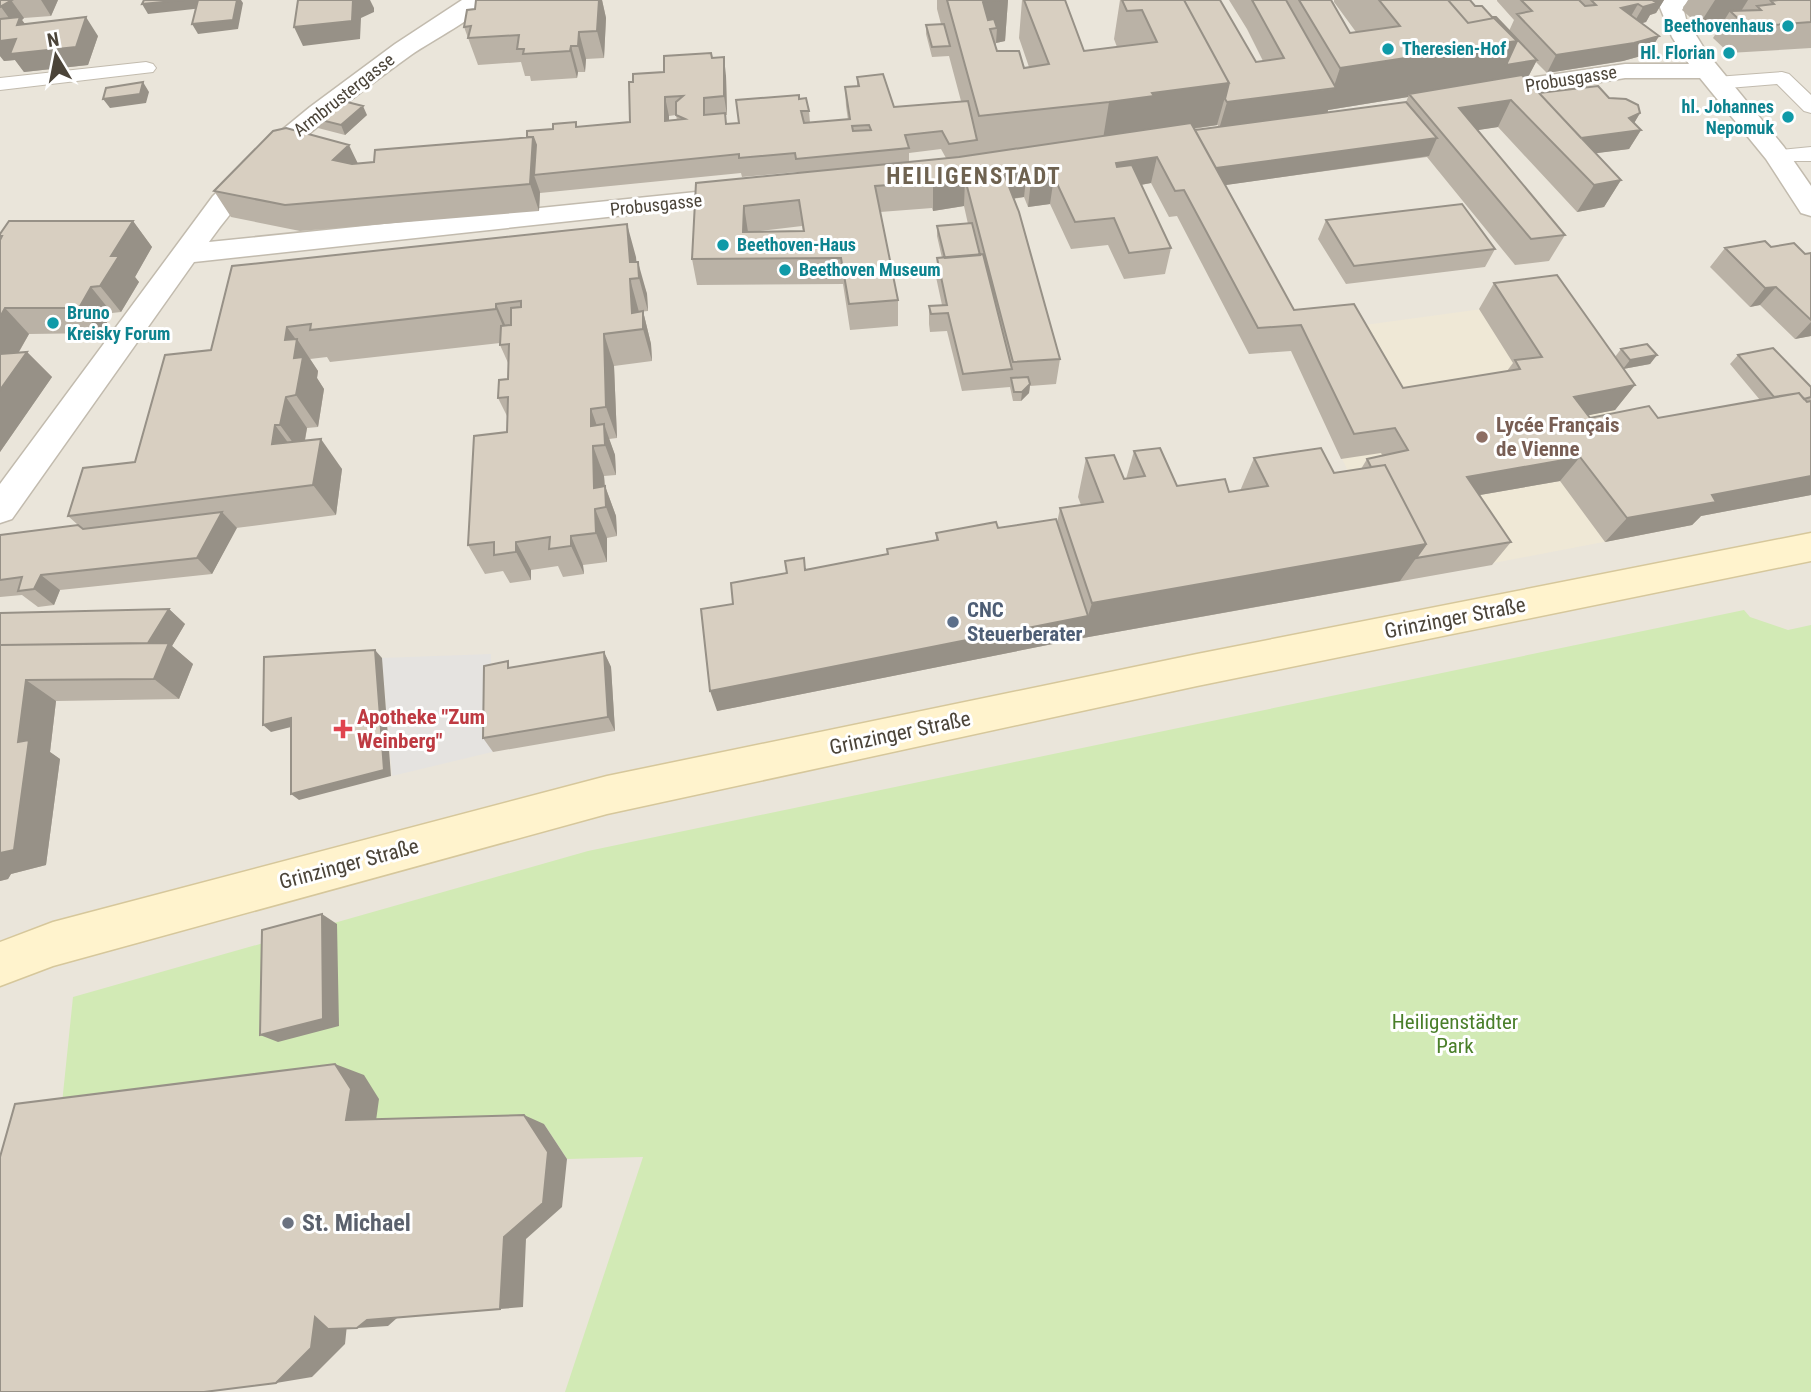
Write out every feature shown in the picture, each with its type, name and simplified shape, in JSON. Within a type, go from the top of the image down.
[{"type":"street","name":"Armbrustergasse","points":[[0,510],[223,202],[280,145],[351,87],[478,0]]},
{"type":"street","points":[[1677,0],[1671,5],[1671,13],[1712,77],[1784,167],[1811,207]]},
{"type":"street","name":"Probusgasse","points":[[1461,97],[1625,71],[1712,77]]},
{"type":"street","name":"Probusgasse","points":[[185,254],[771,192]]},
{"type":"street","name":"Grinzinger Straße","points":[[0,964],[66,940],[607,795],[1197,670],[1811,547]]},
{"type":"lane","points":[[0,84],[146,68]]},
{"type":"lane","points":[[1712,77],[1782,78],[1811,107]]},
{"type":"lane","points":[[1784,167],[1811,154]]},
{"type":"shaded area","points":[[0,0],[1811,0],[1811,1392],[0,1392]]},
{"type":"shaded area","name":"Lycée Français de Vienne","points":[[1540,301],[1692,525],[1400,581],[1284,336]]},
{"type":"shaded area","points":[[491,654],[492,752],[392,776],[382,658]]},
{"type":"green space","name":"Heiligenstädter Park","points":[[1744,610],[1750,617],[1788,630],[1811,625],[1811,1392],[565,1392],[643,1157],[567,1159],[544,1124],[61,1113],[73,997],[588,851]]},
{"type":"building","points":[[0,0],[12,0],[0,7]]},
{"type":"building","points":[[144,0],[184,0],[142,4]]},
{"type":"building","points":[[198,0],[237,0],[233,20],[192,24]]},
{"type":"building","points":[[298,0],[353,0],[352,21],[294,27]]},
{"type":"building","points":[[476,0],[599,0],[597,31],[579,32],[578,46],[571,46],[570,51],[523,54],[524,49],[517,49],[519,35],[468,38],[471,26],[464,27],[467,10],[475,9]]},
{"type":"building","points":[[947,0],[1001,0],[983,2],[988,20],[994,19],[997,28],[990,29],[997,51],[1019,51],[1024,68],[1049,64],[1024,0],[1065,0],[1084,51],[1157,42],[1142,10],[1127,11],[1122,0],[1184,0],[1229,83],[1152,93],[1154,96],[1109,102],[979,116]]},
{"type":"building","points":[[1184,0],[1220,0],[1256,62],[1284,58],[1252,0],[1286,0],[1336,88],[1227,102],[1225,99],[1229,83]]},
{"type":"building","points":[[1299,0],[1331,0],[1350,33],[1400,26],[1379,0],[1448,0],[1468,23],[1494,18],[1517,41],[1340,68]]},
{"type":"building","points":[[1448,0],[1470,0],[1475,6],[1482,6],[1537,60],[1506,65],[1517,41],[1494,18],[1468,23]]},
{"type":"building","points":[[1521,0],[1579,0],[1585,6],[1596,5],[1591,0],[1652,0],[1657,3],[1621,8],[1659,36],[1634,43],[1556,55],[1517,14],[1532,11]]},
{"type":"building","points":[[1811,0],[1811,22],[1747,27],[1730,11],[1761,10],[1757,6],[1774,4],[1771,1]]},
{"type":"building","points":[[20,17],[17,25],[86,17],[76,47],[10,54],[16,39],[0,41],[0,19]]},
{"type":"building","points":[[944,24],[950,46],[932,47],[926,25]]},
{"type":"building","points":[[711,53],[712,58],[724,57],[724,96],[704,98],[704,115],[725,113],[726,124],[739,123],[736,100],[799,95],[799,99],[806,98],[809,111],[801,111],[804,123],[850,119],[845,87],[859,86],[857,77],[883,74],[894,107],[968,101],[977,140],[949,144],[942,131],[905,135],[909,148],[796,159],[795,153],[739,158],[739,154],[534,175],[536,145],[533,137],[527,137],[527,131],[553,129],[553,124],[576,122],[576,127],[630,122],[629,82],[633,82],[633,74],[664,72],[664,56]],"holes":[[[683,96],[676,102],[676,115],[685,119],[665,121],[665,97]],[[869,125],[871,130],[853,131],[852,126]]]},
{"type":"building","points":[[1522,75],[1621,180],[1594,185],[1511,100],[1459,108],[1565,235],[1531,239],[1409,94]]},
{"type":"building","points":[[143,82],[140,94],[103,99],[106,88]]},
{"type":"building","points":[[1598,86],[1609,98],[1626,99],[1638,105],[1640,113],[1629,118],[1641,130],[1581,138],[1539,93]]},
{"type":"building","points":[[335,99],[363,106],[341,125],[313,118]]},
{"type":"building","points":[[1406,102],[1437,138],[1216,168],[1195,130]]},
{"type":"building","points":[[1191,123],[1294,310],[1354,304],[1403,388],[1520,369],[1515,360],[1542,357],[1494,283],[1557,275],[1635,385],[1574,397],[1590,418],[1649,406],[1658,418],[1799,393],[1807,402],[1811,401],[1811,476],[1712,495],[1716,502],[1627,518],[1580,457],[1467,477],[1511,542],[1416,558],[1426,544],[1385,465],[1371,467],[1367,459],[1408,450],[1395,428],[1354,434],[1301,325],[1258,328],[1184,190],[1175,191],[1157,157],[1116,163],[1117,167],[1132,165],[1171,248],[1129,253],[1114,218],[1075,222],[1054,177],[1031,180],[1027,170],[1004,174],[1019,212],[1060,359],[1013,362],[965,179],[933,184],[875,186],[898,300],[849,304],[841,258],[692,259],[696,183],[959,157]],"holes":[[[799,200],[804,231],[743,232],[744,206]]]},
{"type":"building","points":[[286,128],[349,145],[333,160],[352,164],[374,162],[375,150],[533,137],[530,184],[285,205],[214,191],[273,131]]},
{"type":"building","points":[[1462,204],[1495,249],[1354,266],[1326,220]]},
{"type":"building","points":[[9,221],[133,221],[111,256],[119,256],[100,286],[91,287],[79,308],[5,308],[0,317],[0,234]]},
{"type":"building","points":[[972,223],[980,255],[945,258],[937,226]]},
{"type":"building","points":[[627,224],[630,262],[638,262],[639,278],[630,279],[632,313],[643,311],[643,329],[604,334],[606,407],[591,409],[591,426],[604,424],[605,445],[593,446],[594,488],[605,486],[606,507],[595,509],[596,533],[571,536],[571,546],[549,549],[550,537],[516,542],[516,552],[494,555],[494,542],[468,545],[474,436],[507,432],[508,397],[498,398],[499,380],[508,379],[509,344],[500,345],[501,326],[511,325],[511,308],[521,307],[521,301],[496,304],[496,309],[310,330],[311,324],[287,327],[285,340],[297,339],[294,358],[303,357],[296,395],[286,397],[280,425],[275,425],[272,444],[321,439],[313,485],[68,516],[83,468],[135,462],[165,355],[211,350],[232,266]]},
{"type":"building","points":[[1765,241],[1771,247],[1794,243],[1805,254],[1811,253],[1811,320],[1776,287],[1765,288],[1725,248]]},
{"type":"building","points":[[983,254],[1012,369],[963,374],[948,313],[931,314],[929,306],[947,305],[937,258]]},
{"type":"building","points":[[1647,344],[1657,355],[1630,360],[1621,349]]},
{"type":"building","points":[[1773,348],[1811,387],[1811,397],[1804,399],[1799,393],[1774,397],[1738,355]]},
{"type":"building","points":[[27,352],[0,390],[0,354]]},
{"type":"building","points":[[1028,377],[1030,384],[1022,392],[1014,392],[1011,378]]},
{"type":"building","points":[[1160,448],[1177,486],[1225,479],[1229,492],[1268,486],[1254,458],[1321,448],[1334,473],[1385,465],[1426,544],[1092,603],[1060,508],[1103,502],[1086,458],[1114,455],[1124,479],[1145,476],[1134,451]]},
{"type":"building","points":[[222,512],[197,558],[41,575],[34,589],[18,591],[22,577],[0,580],[0,535],[78,525],[83,529]]},
{"type":"building","points":[[1056,519],[1088,616],[710,691],[701,609],[733,604],[731,583],[787,573],[785,561],[804,558],[805,570],[888,554],[887,549],[938,540],[936,533],[996,522],[998,528]]},
{"type":"building","points":[[169,609],[148,643],[0,645],[0,613]]},
{"type":"building","points":[[169,643],[154,679],[26,680],[18,742],[29,740],[14,850],[0,853],[0,645]]},
{"type":"building","name":"Apotheke \"Zum Weinberg\"","points":[[375,650],[384,770],[291,794],[291,718],[263,725],[264,657]]},
{"type":"building","points":[[604,652],[608,717],[483,738],[484,666],[508,661],[508,668]]},
{"type":"building","points":[[322,914],[323,1019],[260,1035],[262,930]]},
{"type":"building","name":"St. Michael","points":[[335,1064],[351,1089],[346,1120],[524,1115],[548,1152],[543,1203],[504,1237],[500,1309],[367,1320],[357,1328],[328,1329],[315,1317],[311,1348],[276,1383],[204,1392],[0,1392],[0,1157],[15,1104]]},
{"type":"place","name":"Beethovenhaus","points":[[1788,26]]},
{"type":"place","name":"Theresien-Hof","points":[[1388,49]]},
{"type":"place","name":"Hl. Florian","points":[[1729,53]]},
{"type":"place","name":"hl. Johannes Nepomuk","points":[[1788,117]]},
{"type":"place","name":"Beethoven-Haus","points":[[723,245]]},
{"type":"place","name":"Beethoven Museum","points":[[785,270]]},
{"type":"place","name":"Bruno Kreisky Forum","points":[[53,323]]},
{"type":"place","name":"Lycée Français de Vienne","points":[[1482,437]]},
{"type":"place","name":"CNC Steuerberater","points":[[953,622]]},
{"type":"place","name":"Apotheke \"Zum Weinberg\"","points":[[343,729]]},
{"type":"place","name":"St. Michael","points":[[288,1223]]},
{"type":"district","name":"HEILIGENSTADT","points":[[974,176]]}]
